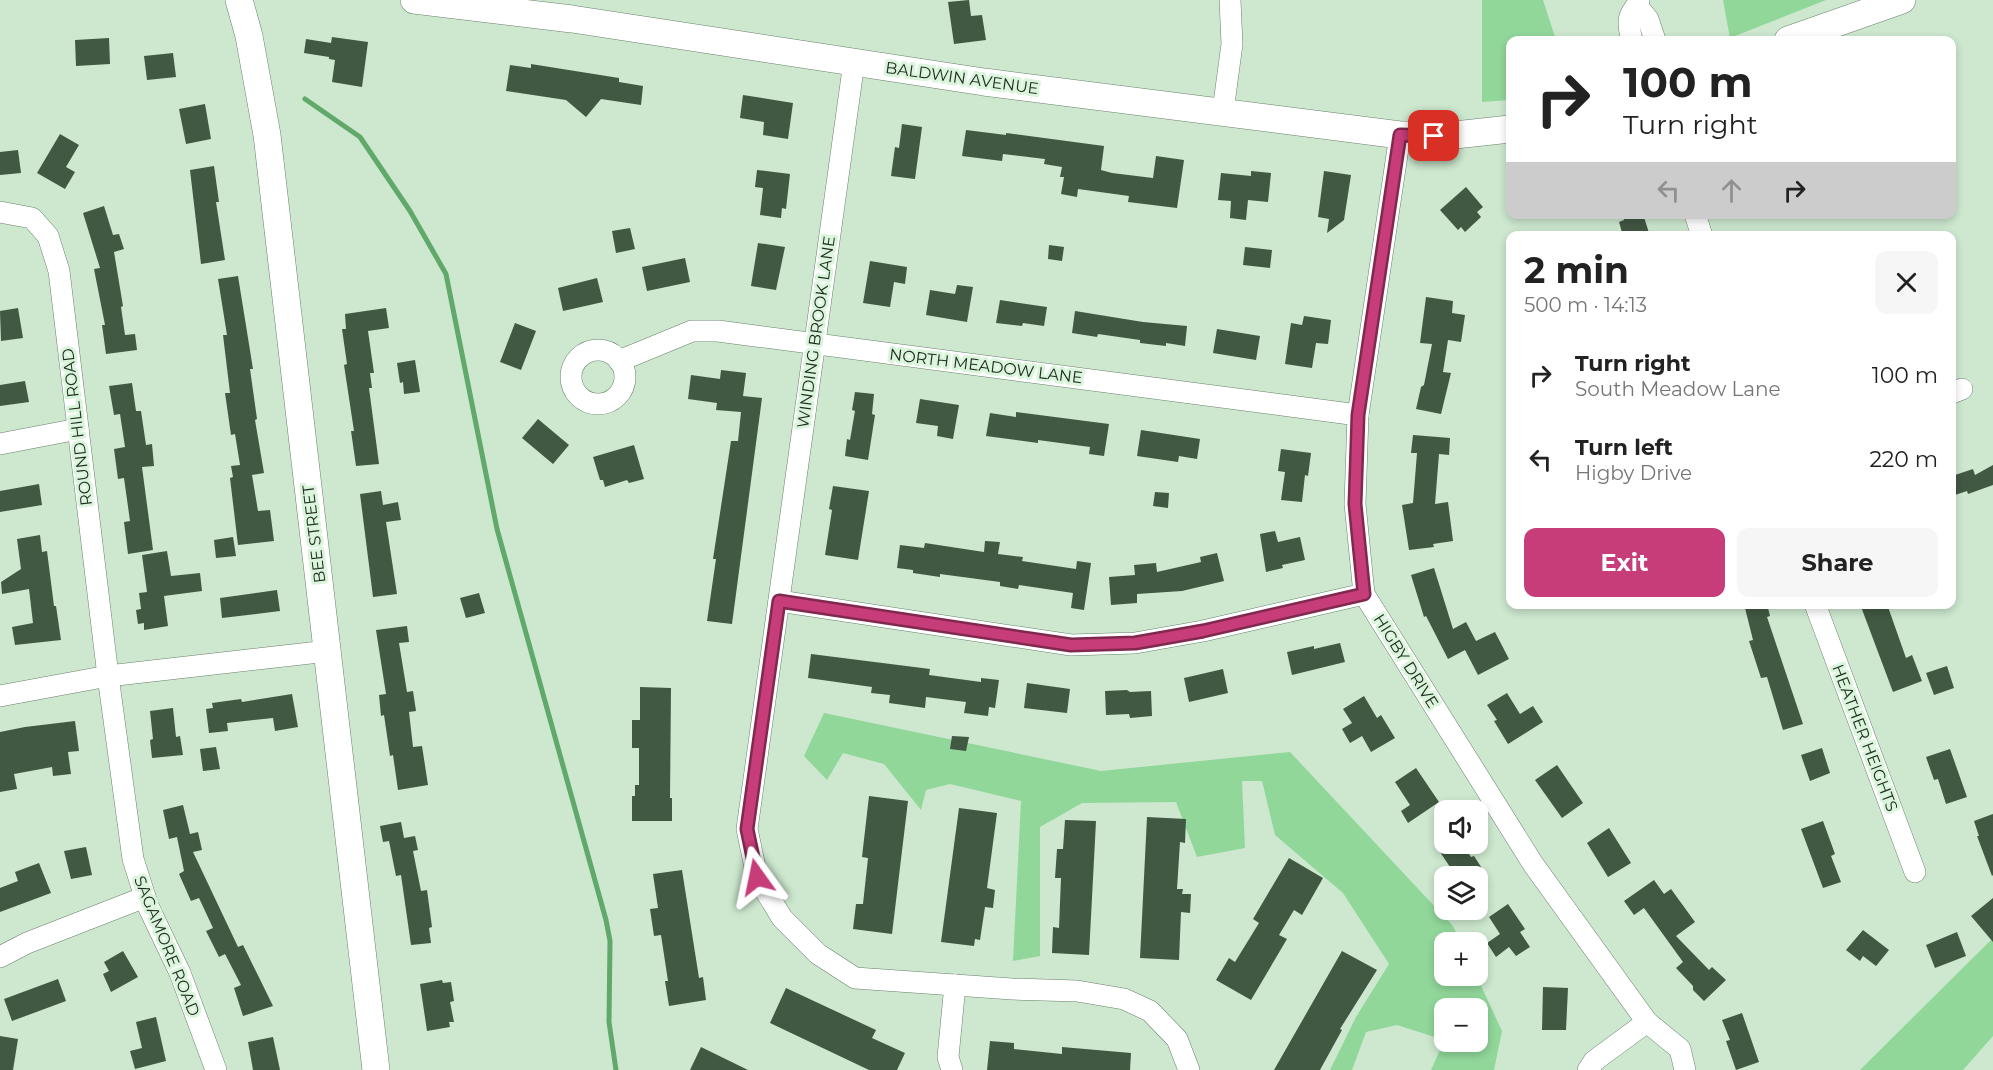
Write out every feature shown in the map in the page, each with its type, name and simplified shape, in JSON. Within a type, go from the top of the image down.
[{"type":"street","name":"BEE STREET","points":[[239,0],[251,45],[267,135],[376,1070]]},
{"type":"street","name":"BALDWIN AVENUE","points":[[414,0],[572,19],[1059,92],[1400,135],[1455,135],[1506,129]]},
{"type":"street","points":[[1223,111],[1232,44],[1230,0]]},
{"type":"street","points":[[1799,36],[1902,0]]},
{"type":"street","points":[[1631,36],[1628,25],[1630,14],[1638,3],[1648,18],[1654,36]]},
{"type":"street","name":"WINDING BROOK LANE","points":[[854,62],[747,829],[757,877],[782,918],[818,954],[855,978],[1077,991],[1124,999],[1150,1011],[1177,1039],[1189,1070]]},
{"type":"street","name":"HIGBY DRIVE","points":[[1400,135],[1358,415],[1355,504],[1364,594],[1533,864],[1647,1022],[1680,1049],[1685,1070]]},
{"type":"street","name":"ROUND HILL ROAD","points":[[0,212],[32,218],[48,236],[59,272],[108,676]]},
{"type":"street","name":"NORTH MEADOW LANE","points":[[619,361],[692,331],[718,331],[1358,415]]},
{"type":"street","points":[[0,444],[78,429]]},
{"type":"street","points":[[779,601],[1071,645],[1135,643],[1158,639],[1364,594]]},
{"type":"street","name":"HEATHER HEIGHTS","points":[[1817,609],[1915,872]]},
{"type":"street","points":[[0,696],[108,676],[328,651]]},
{"type":"street","name":"SAGAMORE ROAD","points":[[108,676],[133,859],[145,897],[180,973],[216,1070]]},
{"type":"street","points":[[0,957],[27,943],[145,897]]},
{"type":"street","points":[[952,1070],[948,1057],[955,985]]},
{"type":"street","points":[[1588,1070],[1594,1061],[1647,1022]]},
{"type":"green space","points":[[1482,0],[1543,0],[1555,36],[1506,36],[1506,100],[1482,102]]},
{"type":"green space","points":[[1723,0],[1826,0],[1735,36],[1730,36]]},
{"type":"green space","points":[[824,713],[1101,771],[1290,752],[1434,906],[1434,920],[1447,920],[1453,926],[1456,932],[1434,932],[1434,986],[1481,986],[1487,998],[1434,998],[1434,1037],[1397,1025],[1366,1032],[1352,1070],[1330,1070],[1356,1017],[1389,964],[1343,893],[1275,835],[1262,781],[1242,781],[1245,848],[1197,857],[1176,802],[1082,803],[1040,827],[1040,956],[1013,961],[1021,801],[950,784],[926,790],[921,810],[884,764],[843,753],[827,780],[804,756]]},
{"type":"green space","points":[[1993,938],[1993,1036],[1963,1070],[1860,1070]]},
{"type":"green space","points":[[1488,1001],[1502,1031],[1494,1070],[1431,1070],[1439,1052],[1488,1052]]},
{"type":"building","points":[[969,0],[971,16],[982,15],[986,40],[954,44],[948,2]]},
{"type":"building","points":[[332,37],[368,42],[362,87],[332,82],[335,60],[304,53],[306,39],[331,43]]},
{"type":"building","points":[[109,38],[110,64],[76,66],[75,40]]},
{"type":"building","points":[[173,53],[176,77],[147,80],[144,56]]},
{"type":"building","points":[[531,64],[619,78],[619,82],[643,86],[641,105],[601,99],[586,117],[566,100],[506,91],[510,65],[531,68]]},
{"type":"building","points":[[743,95],[793,103],[788,139],[763,135],[764,122],[740,118]]},
{"type":"building","points":[[205,104],[211,139],[186,144],[179,109]]},
{"type":"building","points":[[902,124],[922,127],[915,179],[891,176],[895,147],[899,148]]},
{"type":"building","points":[[966,130],[1104,146],[1101,170],[1112,173],[1153,178],[1156,156],[1184,160],[1177,208],[1128,202],[1129,196],[1078,189],[1077,197],[1061,194],[1064,177],[1060,177],[1062,167],[1044,164],[1045,159],[1003,154],[1002,161],[962,156]]},
{"type":"building","points":[[60,134],[79,145],[66,167],[75,172],[65,189],[37,173]]},
{"type":"building","points":[[18,150],[21,173],[0,175],[0,152]]},
{"type":"building","points":[[214,166],[219,202],[216,202],[225,260],[201,264],[190,170]]},
{"type":"building","points":[[757,170],[790,174],[786,209],[782,208],[781,218],[760,215],[763,188],[755,187]]},
{"type":"building","points":[[1251,171],[1271,173],[1268,202],[1248,200],[1246,220],[1230,218],[1231,201],[1218,200],[1221,173],[1251,176]]},
{"type":"building","points":[[1324,171],[1351,175],[1344,220],[1327,233],[1329,219],[1318,217]]},
{"type":"building","points":[[1466,187],[1483,207],[1477,212],[1481,217],[1465,232],[1461,227],[1458,230],[1440,210]]},
{"type":"building","points":[[104,206],[113,235],[119,234],[124,249],[114,252],[123,306],[121,307],[125,335],[135,334],[137,350],[106,354],[102,325],[105,325],[94,269],[100,268],[83,213]]},
{"type":"building","points":[[1645,219],[1648,231],[1622,231],[1619,222]]},
{"type":"building","points":[[630,228],[635,249],[616,253],[612,231]]},
{"type":"building","points":[[758,243],[785,247],[776,290],[751,286]]},
{"type":"building","points":[[1049,245],[1064,247],[1062,261],[1048,259]]},
{"type":"building","points":[[1245,247],[1272,250],[1270,268],[1243,265]]},
{"type":"building","points":[[685,258],[690,282],[647,291],[642,267]]},
{"type":"building","points":[[870,261],[907,267],[905,284],[894,282],[890,307],[863,303]]},
{"type":"building","points":[[238,276],[253,369],[250,369],[257,419],[255,420],[264,473],[252,475],[258,511],[270,510],[274,541],[238,545],[230,478],[233,477],[231,466],[240,465],[235,434],[231,435],[225,393],[230,393],[223,335],[227,335],[218,279]]},
{"type":"building","points":[[597,278],[603,302],[563,311],[558,288]]},
{"type":"building","points":[[957,285],[973,287],[967,322],[926,315],[930,290],[955,294]]},
{"type":"building","points":[[1426,297],[1453,301],[1452,313],[1465,315],[1461,342],[1448,340],[1443,372],[1451,373],[1441,414],[1416,409],[1421,387],[1424,385],[1432,344],[1420,343]]},
{"type":"building","points":[[1000,300],[1047,307],[1044,326],[996,323]]},
{"type":"building","points":[[18,308],[23,338],[1,341],[0,311]]},
{"type":"building","points":[[386,308],[389,328],[368,331],[374,373],[370,373],[372,388],[369,388],[379,464],[356,466],[342,329],[346,329],[345,314]]},
{"type":"building","points":[[1075,311],[1143,322],[1187,326],[1185,346],[1166,343],[1166,346],[1098,334],[1097,337],[1072,333]]},
{"type":"building","points":[[1304,316],[1331,320],[1328,344],[1316,343],[1312,368],[1285,364],[1291,323],[1302,325]]},
{"type":"building","points":[[515,323],[536,331],[521,370],[500,362]]},
{"type":"building","points":[[1217,329],[1260,336],[1256,360],[1213,353]]},
{"type":"building","points":[[415,360],[420,392],[404,394],[397,363]]},
{"type":"building","points":[[721,370],[746,373],[743,396],[762,398],[732,624],[707,621],[716,559],[713,559],[731,441],[738,441],[741,412],[716,410],[717,403],[688,399],[691,375],[720,379]]},
{"type":"building","points":[[25,381],[29,402],[0,406],[0,385]]},
{"type":"building","points":[[132,383],[136,411],[141,411],[146,445],[152,444],[154,466],[142,467],[153,550],[128,554],[124,522],[130,521],[124,478],[118,479],[114,449],[125,447],[120,414],[114,415],[109,386]]},
{"type":"building","points":[[855,392],[874,394],[872,414],[875,415],[868,460],[845,456],[855,411],[852,410]]},
{"type":"building","points":[[920,399],[959,405],[953,439],[937,436],[938,426],[916,423]]},
{"type":"building","points":[[1016,412],[1109,424],[1104,456],[1089,454],[1090,447],[986,436],[990,413],[1016,417]]},
{"type":"building","points":[[538,419],[569,445],[553,464],[522,438]]},
{"type":"building","points":[[1141,430],[1200,439],[1197,459],[1179,456],[1178,462],[1137,456]]},
{"type":"building","points":[[1413,435],[1450,438],[1449,455],[1439,454],[1435,504],[1448,502],[1453,541],[1433,544],[1434,547],[1409,550],[1402,505],[1413,503],[1417,453],[1411,453]]},
{"type":"building","points":[[634,445],[644,479],[629,483],[627,480],[605,487],[603,480],[600,480],[593,457]]},
{"type":"building","points":[[1281,449],[1311,453],[1308,476],[1305,475],[1302,502],[1281,500],[1285,472],[1278,471]]},
{"type":"building","points":[[1993,465],[1993,485],[1968,494],[1967,491],[1956,495],[1956,475],[1973,469],[1975,475]]},
{"type":"building","points":[[39,484],[42,505],[0,512],[0,491]]},
{"type":"building","points":[[833,486],[869,491],[858,560],[825,555]]},
{"type":"building","points":[[381,491],[383,505],[398,502],[401,520],[386,522],[397,594],[373,597],[360,494]]},
{"type":"building","points":[[1155,492],[1169,493],[1168,508],[1153,506]]},
{"type":"building","points":[[1275,531],[1278,542],[1300,537],[1305,560],[1282,565],[1283,568],[1266,572],[1260,534]]},
{"type":"building","points":[[40,535],[42,552],[47,551],[61,640],[15,645],[12,627],[33,623],[29,589],[2,594],[1,582],[21,569],[17,539]]},
{"type":"building","points":[[233,537],[236,556],[216,558],[214,540]]},
{"type":"building","points":[[985,541],[1000,542],[998,554],[1023,557],[1022,561],[1076,569],[1077,561],[1091,563],[1084,610],[1071,608],[1073,593],[1019,585],[1018,589],[1000,586],[1000,582],[940,574],[940,577],[897,568],[900,545],[924,548],[925,543],[984,552]]},
{"type":"building","points":[[167,551],[171,576],[200,573],[202,591],[164,596],[168,626],[144,630],[144,623],[138,624],[136,610],[141,609],[139,593],[147,592],[142,555]]},
{"type":"building","points":[[1217,553],[1224,581],[1182,591],[1137,594],[1137,603],[1111,605],[1109,577],[1135,575],[1134,565],[1156,563],[1157,572],[1201,562],[1200,557]]},
{"type":"building","points":[[1434,568],[1453,629],[1466,622],[1476,641],[1495,632],[1509,659],[1478,675],[1465,650],[1448,659],[1426,616],[1424,617],[1411,575]]},
{"type":"building","points":[[277,590],[280,611],[222,618],[220,598]]},
{"type":"building","points":[[479,593],[485,613],[466,618],[460,598]]},
{"type":"building","points":[[1745,609],[1768,609],[1770,616],[1767,617],[1803,724],[1783,730],[1767,677],[1761,678],[1749,641],[1753,640]]},
{"type":"building","points":[[1862,609],[1889,609],[1906,658],[1912,655],[1922,681],[1893,692]]},
{"type":"building","points":[[407,626],[409,642],[399,643],[407,692],[413,691],[416,711],[409,712],[413,747],[422,746],[428,785],[398,790],[384,715],[381,716],[379,695],[386,694],[376,630]]},
{"type":"building","points":[[1340,643],[1345,662],[1292,675],[1287,652]]},
{"type":"building","points":[[811,654],[930,669],[929,675],[981,682],[981,678],[999,680],[995,708],[989,707],[988,716],[964,713],[966,702],[926,697],[925,708],[889,703],[890,695],[871,693],[872,687],[808,678]]},
{"type":"building","points":[[1947,666],[1954,688],[1934,695],[1926,673]]},
{"type":"building","points":[[1223,669],[1228,693],[1189,702],[1184,678]]},
{"type":"building","points":[[1027,683],[1070,689],[1067,713],[1024,708]]},
{"type":"building","points":[[640,687],[671,688],[670,798],[672,798],[672,821],[632,821],[632,796],[635,796],[635,785],[639,785],[639,748],[632,748],[632,720],[640,720]]},
{"type":"building","points":[[1127,690],[1130,692],[1151,691],[1152,716],[1130,718],[1129,714],[1106,715],[1105,691]]},
{"type":"building","points":[[1507,693],[1520,714],[1533,706],[1543,722],[1508,744],[1487,705]]},
{"type":"building","points":[[292,694],[298,727],[275,731],[273,718],[227,723],[228,731],[209,733],[206,709],[213,708],[212,703],[241,699],[242,702]]},
{"type":"building","points":[[1364,696],[1377,718],[1381,715],[1395,738],[1371,752],[1362,736],[1350,743],[1342,729],[1352,723],[1343,709]]},
{"type":"building","points":[[173,708],[176,737],[180,736],[183,755],[152,758],[150,740],[153,739],[150,711]]},
{"type":"building","points":[[75,721],[79,751],[68,752],[71,774],[53,776],[52,767],[14,774],[17,789],[0,792],[0,732]]},
{"type":"building","points":[[952,736],[969,737],[966,751],[950,749]]},
{"type":"building","points":[[216,747],[220,769],[203,771],[200,749]]},
{"type":"building","points":[[1822,748],[1830,773],[1810,781],[1801,755]]},
{"type":"building","points":[[1950,749],[1967,797],[1946,804],[1938,779],[1934,780],[1926,757]]},
{"type":"building","points":[[1557,765],[1583,803],[1562,818],[1535,780]]},
{"type":"building","points":[[1416,768],[1438,800],[1434,800],[1434,805],[1408,823],[1401,811],[1410,805],[1395,782]]},
{"type":"building","points":[[869,796],[908,801],[892,934],[853,929],[856,904],[863,904],[868,858],[862,857]]},
{"type":"building","points":[[183,805],[190,834],[198,832],[202,850],[193,852],[238,947],[243,945],[273,1006],[243,1016],[234,988],[241,985],[225,954],[219,957],[206,931],[213,928],[199,898],[191,901],[179,874],[184,871],[177,837],[169,839],[163,810]]},
{"type":"building","points":[[959,808],[997,813],[987,888],[995,890],[993,908],[985,907],[980,940],[975,939],[974,946],[941,942]]},
{"type":"building","points":[[1993,814],[1992,876],[1977,836],[1979,836],[1974,821]]},
{"type":"building","points":[[1147,817],[1186,819],[1185,843],[1180,842],[1177,889],[1183,889],[1182,894],[1191,894],[1190,913],[1181,912],[1179,960],[1140,958]]},
{"type":"building","points":[[1065,820],[1096,821],[1089,955],[1052,953],[1053,927],[1059,928],[1061,878],[1055,878],[1057,849],[1063,849]]},
{"type":"building","points":[[1823,821],[1835,854],[1831,856],[1841,882],[1823,888],[1801,829]]},
{"type":"building","points":[[401,822],[404,838],[415,836],[418,850],[413,851],[421,891],[427,890],[432,927],[429,928],[431,943],[411,945],[401,875],[396,876],[389,841],[383,842],[380,826]]},
{"type":"building","points":[[1609,828],[1631,863],[1608,877],[1587,843]]},
{"type":"building","points":[[86,847],[92,875],[71,879],[64,851]]},
{"type":"building","points":[[1441,854],[1469,854],[1471,857],[1474,856],[1480,866],[1449,866]]},
{"type":"building","points":[[1289,858],[1323,878],[1302,915],[1294,910],[1279,935],[1287,939],[1251,1000],[1216,980],[1229,958],[1235,962],[1259,923],[1253,919]]},
{"type":"building","points":[[39,863],[51,893],[0,912],[0,888],[18,881],[15,872]]},
{"type":"building","points":[[682,870],[699,978],[703,977],[706,1000],[669,1006],[665,981],[668,981],[661,935],[654,936],[650,909],[658,908],[653,874]]},
{"type":"building","points":[[1654,880],[1664,894],[1671,889],[1695,922],[1676,936],[1709,970],[1712,967],[1726,980],[1704,1001],[1676,968],[1683,962],[1644,908],[1634,915],[1624,901]]},
{"type":"building","points":[[1993,898],[1993,942],[1971,916]]},
{"type":"building","points":[[1508,904],[1525,929],[1520,932],[1530,947],[1516,956],[1509,947],[1496,957],[1488,942],[1500,934],[1489,917]]},
{"type":"building","points":[[1863,930],[1889,950],[1876,966],[1863,956],[1860,961],[1846,950]]},
{"type":"building","points":[[1957,932],[1966,956],[1935,968],[1926,945]]},
{"type":"building","points":[[123,951],[138,977],[111,992],[103,974],[109,971],[104,962]]},
{"type":"building","points":[[1342,951],[1377,970],[1340,1029],[1342,1030],[1320,1070],[1274,1070]]},
{"type":"building","points":[[58,979],[66,1001],[12,1021],[4,999]]},
{"type":"building","points":[[442,980],[443,983],[451,982],[454,1001],[450,1002],[454,1022],[449,1022],[450,1027],[427,1031],[420,984]]},
{"type":"building","points":[[1543,987],[1568,988],[1566,1030],[1542,1030]]},
{"type":"building","points":[[786,988],[876,1030],[872,1038],[905,1053],[897,1070],[869,1070],[770,1023]]},
{"type":"building","points":[[1742,1013],[1759,1062],[1736,1070],[1726,1041],[1730,1040],[1722,1020]]},
{"type":"building","points":[[156,1017],[166,1061],[135,1069],[130,1051],[142,1048],[136,1022]]},
{"type":"building","points":[[0,1036],[18,1039],[13,1070],[0,1070]]},
{"type":"building","points":[[273,1037],[280,1070],[253,1070],[248,1042]]},
{"type":"building","points":[[990,1041],[1014,1043],[1014,1049],[1062,1054],[1062,1047],[1131,1053],[1130,1070],[987,1070]]},
{"type":"building","points":[[701,1047],[748,1070],[690,1070]]},
{"type":"waterway","points":[[305,99],[360,137],[410,211],[446,274],[497,529],[606,920],[610,941],[609,1022],[616,1070]]},
{"type":"route","points":[[757,877],[747,829],[779,601],[1071,645],[1135,643],[1158,639],[1364,594],[1355,504],[1358,415],[1400,135],[1434,136]]}]
